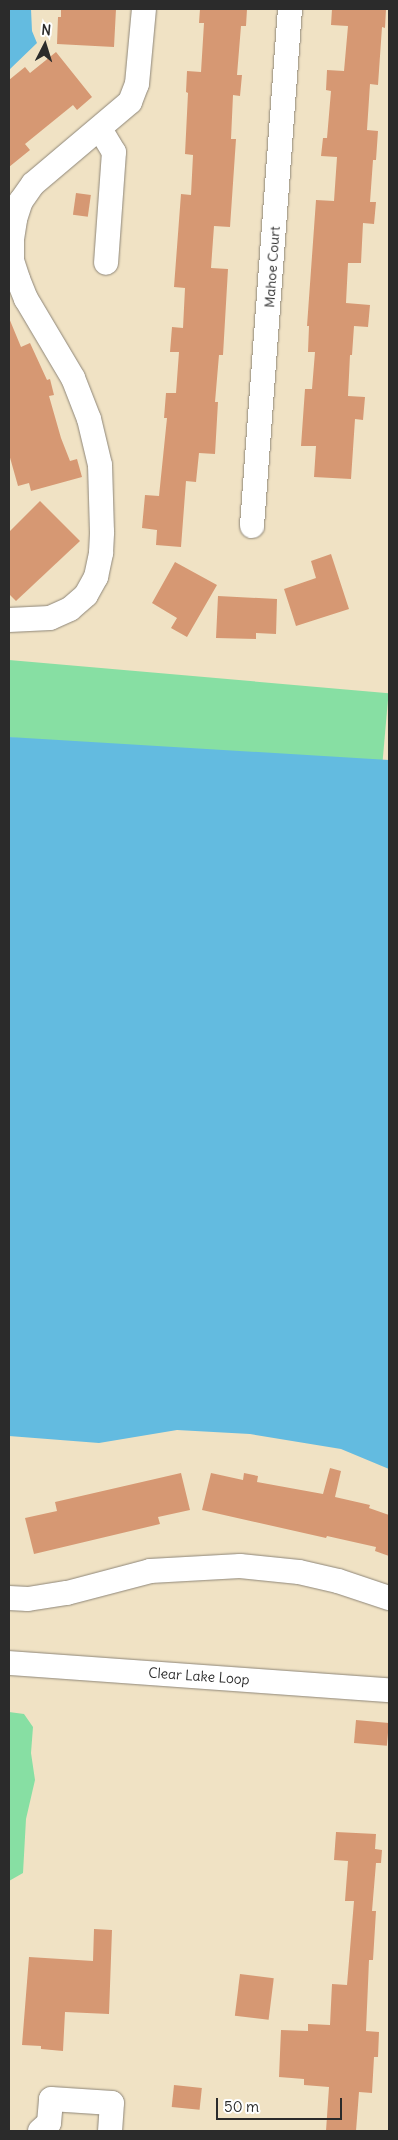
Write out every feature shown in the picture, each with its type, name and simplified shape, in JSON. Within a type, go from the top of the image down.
[{"type":"street","points":[[9,620],[50,618],[70,609],[86,595],[96,577],[101,554],[103,488],[89,419],[72,378],[26,299],[12,261],[15,219],[21,201],[33,184],[130,102],[137,84],[144,9]]},
{"type":"street","name":"Mahoe Court","points":[[252,526],[290,9]]},
{"type":"street","points":[[100,128],[114,152],[106,263]]},
{"type":"street","points":[[9,1598],[28,1599],[58,1594],[150,1571],[240,1566],[306,1574],[338,1581],[389,1598]]},
{"type":"street","name":"Clear Lake Loop","points":[[9,1663],[389,1690]]},
{"type":"street","points":[[40,2131],[49,2122],[51,2099],[112,2103],[110,2131]]},
{"type":"green space","points":[[9,660],[389,693],[382,770],[9,737]]},
{"type":"green space","points":[[9,1712],[24,1714],[33,1727],[31,1753],[35,1780],[26,1819],[23,1873],[9,1881]]},
{"type":"water","points":[[9,9],[31,9],[32,31],[37,43],[9,70]]},
{"type":"water","points":[[9,737],[389,760],[389,1469],[341,1449],[250,1434],[177,1430],[99,1443],[9,1436]]},
{"type":"building","points":[[61,9],[116,9],[114,47],[57,44],[58,17],[61,17]]},
{"type":"building","points":[[200,9],[247,9],[246,26],[241,26],[237,75],[242,75],[240,96],[233,95],[231,139],[236,139],[230,227],[214,226],[211,268],[228,269],[223,355],[219,355],[215,402],[218,402],[215,454],[199,453],[196,482],[186,481],[181,547],[156,545],[157,530],[142,528],[145,495],[159,496],[167,418],[164,418],[166,393],[176,393],[179,352],[170,352],[172,327],[183,328],[185,288],[174,287],[181,194],[191,195],[193,155],[185,154],[188,93],[186,92],[187,71],[201,72],[204,23],[199,23]]},
{"type":"building","points":[[332,9],[386,9],[385,28],[382,27],[378,85],[370,84],[367,130],[378,131],[376,160],[373,160],[370,202],[376,202],[374,224],[363,223],[361,263],[348,263],[346,303],[370,305],[368,327],[354,326],[352,355],[350,355],[348,396],[365,397],[363,420],[355,419],[351,479],[314,477],[316,446],[301,446],[305,389],[312,389],[315,352],[308,352],[309,326],[307,326],[316,200],[334,201],[337,157],[321,156],[323,138],[327,138],[331,91],[326,90],[327,70],[344,71],[348,26],[331,25]]},
{"type":"building","points":[[56,52],[92,97],[77,110],[73,105],[25,144],[30,150],[9,167],[9,80],[25,67],[30,73]]},
{"type":"building","points":[[76,193],[91,195],[88,217],[73,215]]},
{"type":"building","points":[[9,318],[21,347],[30,343],[47,380],[50,379],[54,395],[49,396],[61,438],[70,461],[77,459],[82,477],[31,491],[29,483],[18,486],[9,454]]},
{"type":"building","points":[[40,501],[80,541],[16,601],[9,594],[9,532]]},
{"type":"building","points":[[331,554],[349,609],[296,626],[284,589],[316,578],[311,561]]},
{"type":"building","points":[[175,562],[217,585],[187,637],[171,628],[177,618],[152,603]]},
{"type":"building","points":[[218,596],[277,599],[276,634],[256,633],[256,639],[216,638]]},
{"type":"building","points":[[330,1468],[341,1471],[335,1497],[370,1505],[369,1508],[389,1515],[389,1556],[375,1551],[376,1547],[327,1536],[326,1538],[202,1510],[211,1473],[243,1480],[244,1473],[258,1476],[257,1482],[323,1494]]},
{"type":"building","points":[[181,1473],[190,1510],[158,1517],[160,1524],[34,1554],[25,1518],[57,1511],[55,1502]]},
{"type":"building","points":[[356,1720],[389,1723],[387,1746],[354,1743]]},
{"type":"building","points":[[336,1832],[376,1834],[375,1849],[382,1850],[381,1863],[376,1863],[372,1911],[376,1911],[373,1960],[369,1960],[366,2031],[379,2032],[378,2057],[374,2057],[372,2093],[359,2092],[356,2131],[326,2131],[329,2087],[304,2085],[304,2079],[279,2077],[281,2030],[308,2031],[308,2024],[330,2025],[332,1984],[347,1985],[354,1901],[345,1901],[348,1861],[334,1860]]},
{"type":"building","points":[[94,1929],[112,1930],[109,2014],[65,2012],[63,2051],[41,2049],[41,2046],[22,2045],[29,1957],[93,1961]]},
{"type":"building","points":[[240,1974],[274,1978],[269,2020],[235,2016]]},
{"type":"building","points":[[174,2085],[202,2088],[200,2110],[172,2107]]}]
